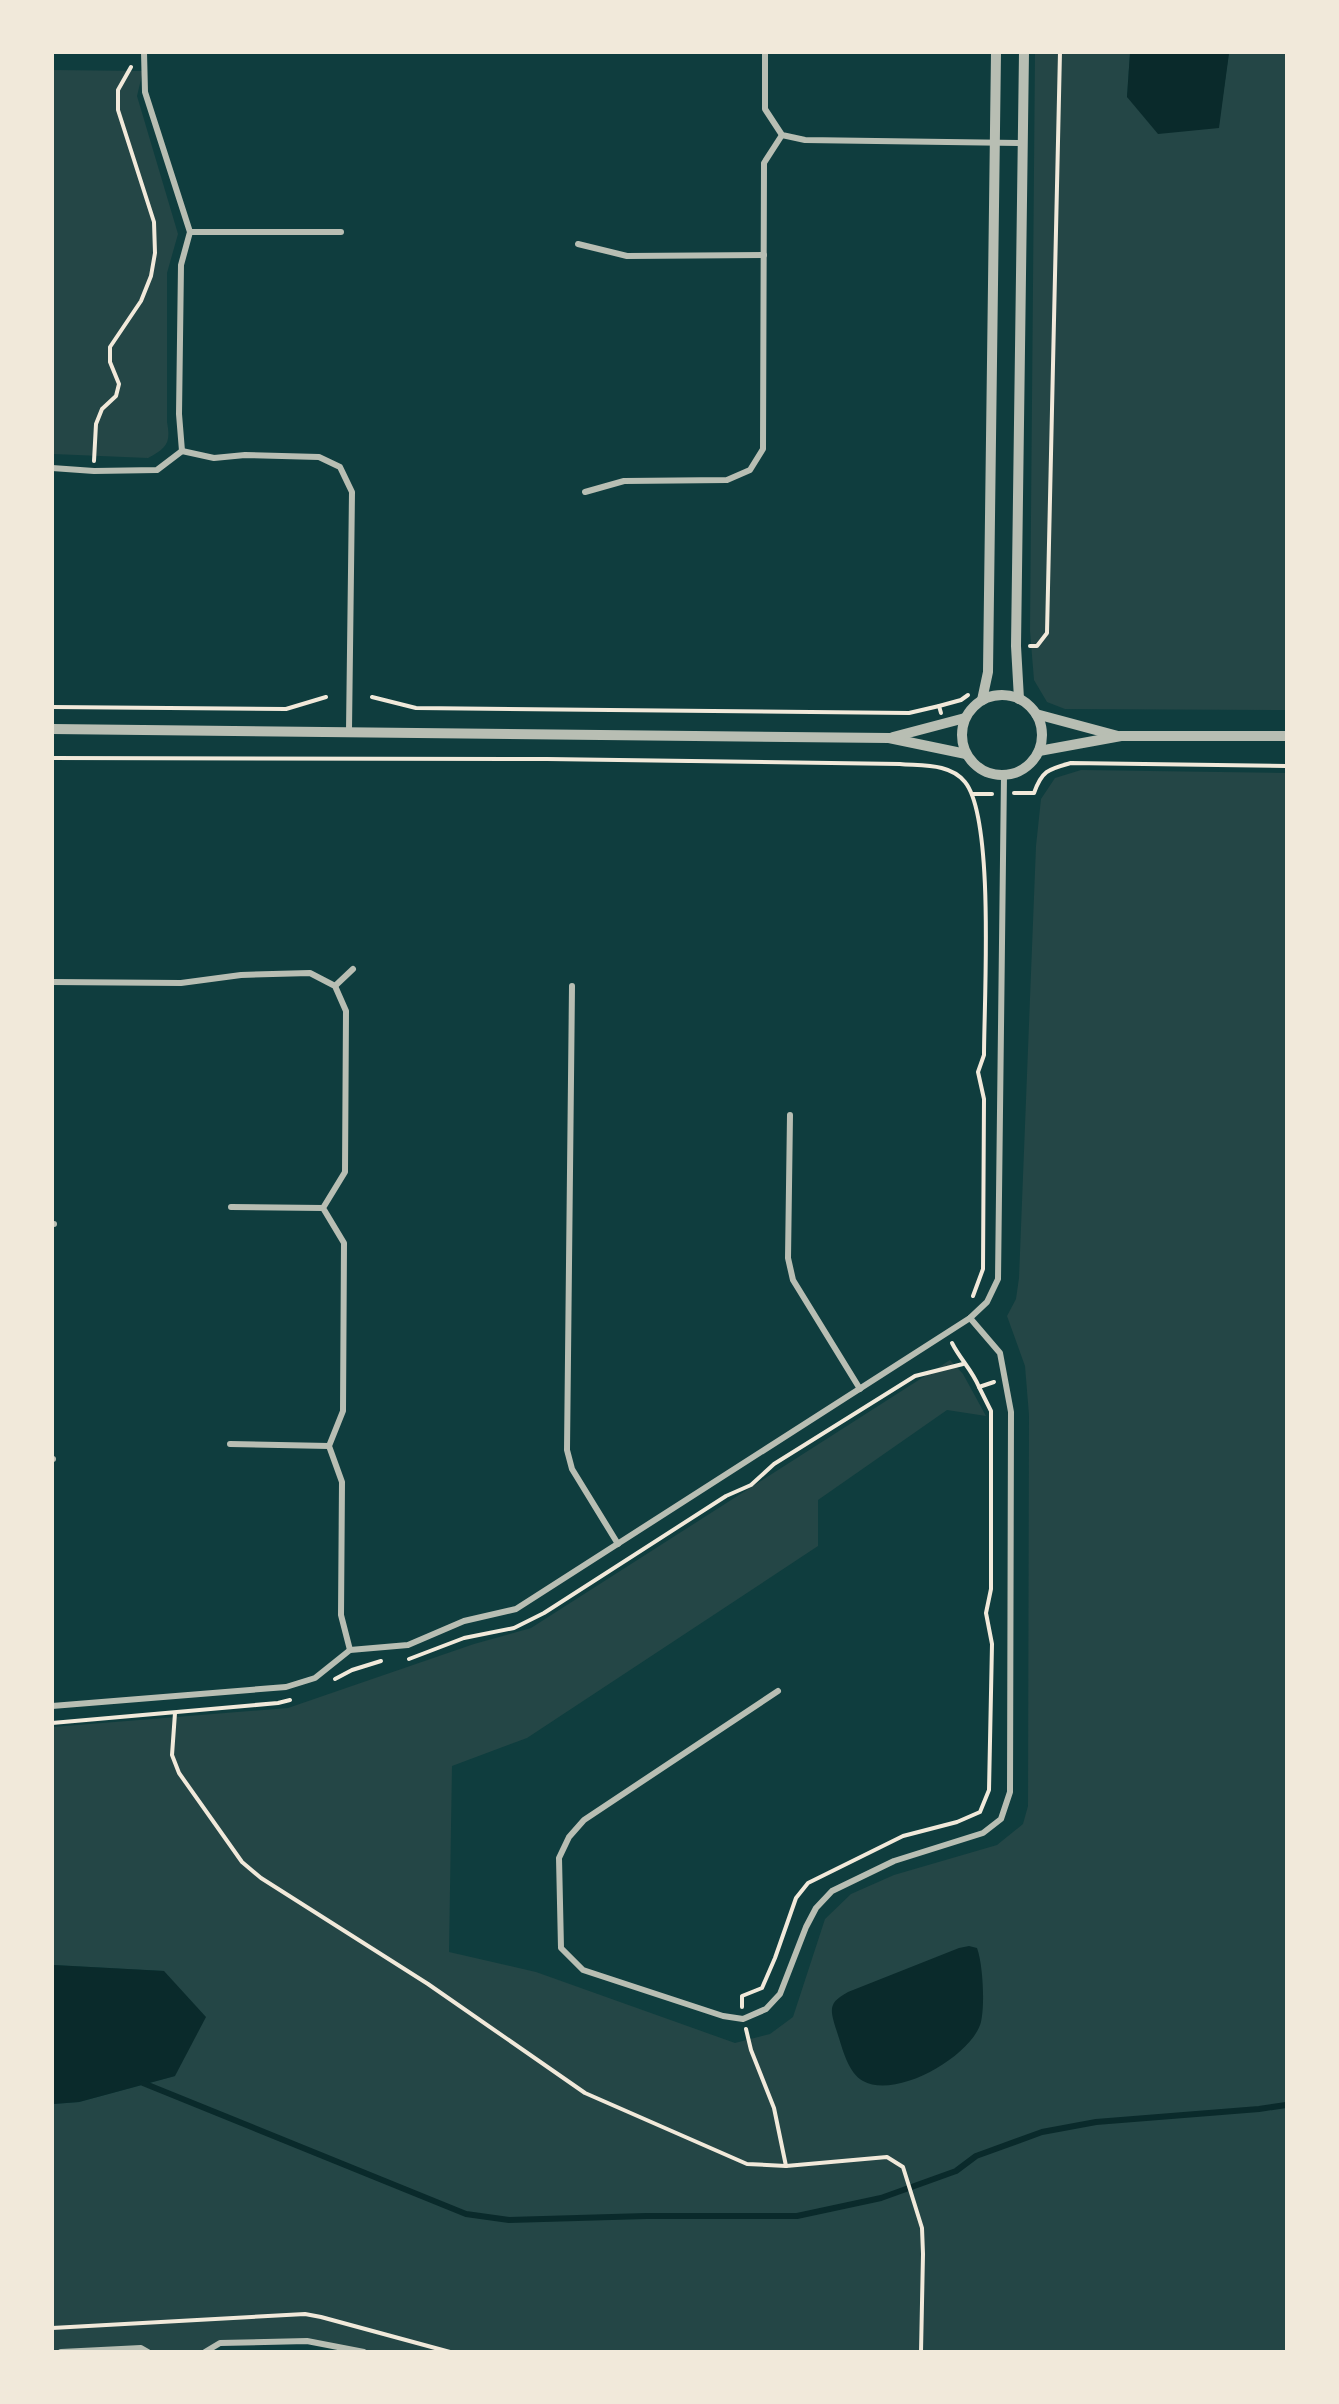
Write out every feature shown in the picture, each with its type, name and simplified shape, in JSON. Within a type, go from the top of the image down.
[{"type":"street","points":[[144,52],[145,92],[190,232],[181,265],[179,414],[182,451]]},
{"type":"street","points":[[765,52],[765,109],[782,135],[805,140],[1024,143]]},
{"type":"street","points":[[982,700],[988,672],[996,52]]},
{"type":"street","points":[[1019,699],[1016,658],[1024,52]]},
{"type":"street","points":[[585,492],[624,481],[727,480],[750,470],[763,449],[764,163],[782,135]]},
{"type":"street","points":[[190,232],[341,232]]},
{"type":"street","points":[[579,244],[627,256],[764,255]]},
{"type":"street","points":[[52,468],[94,471],[157,470],[182,451],[214,458],[245,455],[319,456],[340,467],[352,492],[349,730]]},
{"type":"street","points":[[1036,714],[1041,732],[1039,751],[1025,768],[1004,775],[993,774],[982,770],[966,754],[962,743],[965,718],[982,700],[994,696],[1007,695],[1019,699],[1036,714],[1121,736]]},
{"type":"street","points":[[889,738],[965,718]]},
{"type":"street","points":[[52,729],[349,730],[889,738],[966,754]]},
{"type":"street","points":[[1039,751],[1121,736],[1287,736]]},
{"type":"street","points":[[52,1706],[286,1687],[315,1678],[350,1650],[408,1645],[464,1621],[516,1609],[970,1318],[987,1302],[998,1279],[1004,775]]},
{"type":"street","points":[[335,986],[353,969]]},
{"type":"street","points":[[52,982],[181,983],[241,975],[310,973],[335,986],[346,1011],[345,1172],[323,1208]]},
{"type":"street","points":[[572,986],[567,1449],[572,1469],[618,1544]]},
{"type":"street","points":[[790,1115],[788,1258],[794,1280],[860,1389]]},
{"type":"street","points":[[231,1208],[323,1208]]},
{"type":"street","points":[[323,1208],[344,1243],[343,1411],[329,1446],[342,1482],[341,1615],[350,1650]]},
{"type":"street","points":[[778,1691],[584,1820],[569,1837],[559,1858],[561,1948],[576,1965],[583,1970],[712,2012],[743,2019],[766,2009],[780,1994],[806,1927],[816,1908],[832,1891],[894,1861],[983,1833],[1001,1819],[1010,1792],[1011,1412],[1000,1353],[970,1318]]},
{"type":"street","points":[[230,1444],[329,1446]]},
{"type":"street","points":[[205,2352],[220,2343],[307,2341],[364,2352]]},
{"type":"street","points":[[61,2352],[141,2348],[148,2352]]},
{"type":"path","points":[[94,471],[96,424],[102,409],[116,396],[119,384],[110,362],[110,347],[141,301],[151,276],[155,253],[154,222],[118,110],[118,90],[132,66]]},
{"type":"path","points":[[52,707],[286,709],[326,697]]},
{"type":"path","points":[[372,698],[416,708],[909,713],[939,706]]},
{"type":"path","points":[[52,758],[547,759],[900,764],[940,767],[955,774],[965,781],[972,794],[984,848],[984,1054],[978,1072],[984,1099],[983,1269],[975,1294],[968,1301]]},
{"type":"path","points":[[972,794],[1034,793],[1040,777],[1050,769],[1071,763],[1287,766]]},
{"type":"path","points":[[786,2166],[774,2108],[751,2050],[743,2019],[742,1996],[762,1988],[796,1898],[808,1883],[903,1836],[957,1822],[980,1812],[989,1790],[992,1644],[986,1613],[991,1589],[991,1411],[972,1370],[964,1364],[946,1333]]},
{"type":"path","points":[[979,1386],[1006,1378]]},
{"type":"path","points":[[52,1723],[175,1713],[172,1755],[179,1773],[242,1862],[261,1878],[428,1984],[585,2093],[747,2164],[786,2166],[887,2157],[903,2167],[922,2228],[921,2352]]},
{"type":"path","points":[[52,2328],[305,2314],[450,2352]]},
{"type":"shaded area","points":[[1035,53],[1130,53],[1127,97],[1218,128],[1229,53],[1286,53],[1286,710],[1065,709],[1047,702],[1034,680],[1030,631]]},
{"type":"shaded area","points":[[1130,53],[1229,53],[1219,128],[1158,134],[1127,97]]},
{"type":"shaded area","points":[[53,70],[143,71],[137,96],[178,234],[167,273],[168,440],[160,451],[148,458],[53,454]]},
{"type":"shaded area","points":[[1081,770],[1286,773],[1286,2351],[364,2352],[307,2341],[220,2343],[205,2352],[148,2352],[141,2348],[53,2351],[53,2104],[79,2102],[175,2076],[164,1971],[53,1965],[53,1727],[288,1708],[474,1644],[531,1628],[950,1360],[963,1374],[986,1416],[947,1410],[818,1500],[818,1546],[527,1738],[452,1766],[449,1952],[536,1972],[735,2043],[770,2034],[793,2017],[825,1919],[851,1894],[894,1875],[997,1845],[1023,1824],[1028,1806],[1029,1415],[1025,1366],[1007,1316],[1016,1299],[1019,1278],[1036,846],[1041,799],[1055,778]]},
{"type":"shaded area","points":[[969,1946],[977,1948],[983,1985],[981,2022],[975,2035],[948,2061],[912,2080],[894,2085],[877,2085],[857,2077],[846,2058],[834,2022],[832,2007],[834,2003],[848,1992]]},
{"type":"shaded area","points":[[53,1965],[164,1971],[206,2017],[175,2076],[79,2102],[53,2104]]},
{"type":"waterway","points":[[143,2083],[466,2214],[509,2220],[646,2216],[797,2216],[881,2198],[956,2171],[976,2156],[1042,2132],[1096,2122],[1286,2105]]}]
